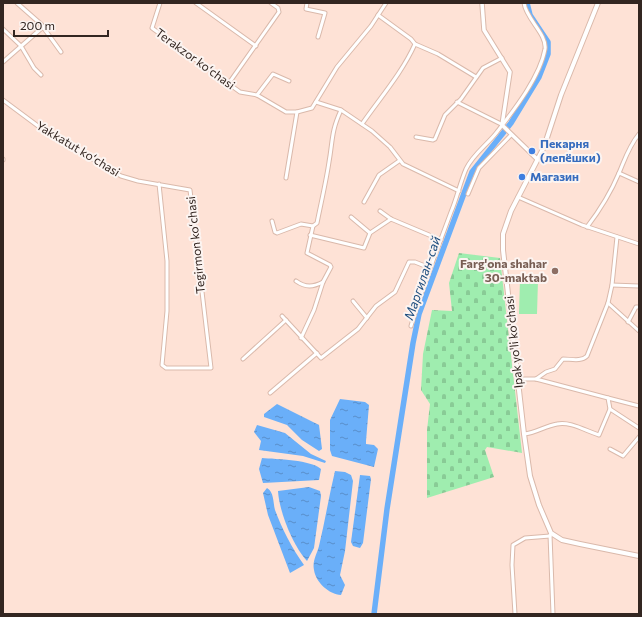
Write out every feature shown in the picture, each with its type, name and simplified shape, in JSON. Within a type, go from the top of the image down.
[{"type":"main road","name":"Ipak yo'li ko'chasi","points":[[550,534],[530,476],[524,434],[503,234],[517,196],[544,147],[561,95],[598,3]]},
{"type":"main road","points":[[550,534],[562,540],[639,556]]},
{"type":"street","points":[[17,3],[42,25],[62,52]]},
{"type":"street","name":"Terakzor koʻchasi","points":[[160,3],[152,28],[240,92],[257,95]]},
{"type":"street","points":[[196,3],[256,46]]},
{"type":"street","points":[[229,83],[279,12],[278,8],[271,3]]},
{"type":"street","points":[[307,3],[306,9],[325,13],[318,37]]},
{"type":"street","points":[[289,81],[273,74],[257,95],[278,109],[286,112],[297,112],[312,108],[337,67],[371,26],[386,3]]},
{"type":"street","points":[[482,3],[484,30],[510,72],[502,125]]},
{"type":"street","points":[[411,326],[430,268],[466,169],[515,109],[537,71],[545,48],[541,34],[527,14],[524,3]]},
{"type":"street","points":[[378,15],[411,39],[415,44],[438,54],[476,77]]},
{"type":"street","points":[[3,62],[43,27]]},
{"type":"street","points":[[3,29],[21,46],[34,68],[41,75]]},
{"type":"street","points":[[362,124],[405,65],[415,44]]},
{"type":"street","points":[[416,137],[433,140],[435,139],[445,115],[476,77],[484,68],[502,58]]},
{"type":"street","name":"Yakkatut koʻchasi","points":[[3,100],[42,129],[72,145],[89,157],[122,176],[138,182],[159,184]]},
{"type":"street","points":[[316,102],[341,110],[362,124],[386,143],[399,161],[459,190]]},
{"type":"street","points":[[457,102],[502,125],[537,159]]},
{"type":"street","points":[[272,221],[275,232],[277,233],[301,224],[312,226],[317,223],[330,160],[332,133],[341,110]]},
{"type":"street","points":[[286,178],[297,112]]},
{"type":"street","points":[[588,227],[619,173],[629,147],[639,134]]},
{"type":"street","points":[[468,194],[479,168],[511,135]]},
{"type":"street","points":[[364,202],[379,175],[399,161]]},
{"type":"street","points":[[619,173],[639,182]]},
{"type":"street","name":"Tegirmon koʻchasi","points":[[159,184],[190,190],[211,368],[166,368],[162,365],[167,311],[167,261],[159,184]]},
{"type":"street","points":[[517,196],[588,227],[639,244]]},
{"type":"street","points":[[380,212],[391,219],[441,240]]},
{"type":"street","points":[[351,217],[370,234]]},
{"type":"street","points":[[310,235],[362,248],[364,247],[370,234],[391,219]]},
{"type":"street","points":[[301,338],[314,310],[323,282],[331,267],[330,265],[307,253],[312,226]]},
{"type":"street","points":[[536,379],[546,372],[555,369],[563,359],[578,360],[584,359],[587,356],[608,303],[612,285],[617,237]]},
{"type":"street","points":[[282,316],[321,358],[358,329],[376,306],[395,292],[409,262],[415,262],[430,268]]},
{"type":"street","points":[[296,281],[302,285],[310,286],[323,282]]},
{"type":"street","points":[[612,285],[639,286]]},
{"type":"street","points":[[353,301],[367,318]]},
{"type":"street","points":[[608,303],[639,331]]},
{"type":"street","points":[[628,322],[636,307],[639,307]]},
{"type":"street","points":[[243,359],[286,320]]},
{"type":"street","points":[[270,393],[317,353]]},
{"type":"street","points":[[518,379],[536,379],[639,406]]},
{"type":"street","points":[[524,434],[539,431],[559,423],[574,426],[599,435],[610,409],[608,398]]},
{"type":"street","points":[[610,409],[639,428]]},
{"type":"street","points":[[610,449],[623,456],[639,437]]},
{"type":"street","points":[[515,614],[512,565],[513,545],[524,538],[550,534],[552,614]]},
{"type":"green space","points":[[459,253],[500,258],[522,453],[487,447],[485,450],[494,477],[427,498],[427,430],[430,404],[421,390],[423,354],[432,310],[452,311],[449,283]]},
{"type":"green space","points":[[520,279],[538,280],[537,314],[519,314]]},
{"type":"water","points":[[340,399],[365,402],[369,405],[366,444],[374,445],[378,449],[374,467],[332,456],[330,450],[330,420]]},
{"type":"water","points":[[277,404],[319,425],[322,449],[319,451],[302,440],[287,425],[264,417],[264,414]]},
{"type":"water","points":[[257,425],[285,433],[311,454],[326,461],[325,463],[303,456],[259,450],[261,441],[254,432]]},
{"type":"water","points":[[262,458],[293,460],[316,466],[321,469],[319,480],[263,483],[259,469]]},
{"type":"water","points":[[335,471],[345,472],[351,475],[353,481],[345,551],[340,575],[345,585],[341,595],[328,590],[320,583],[315,575],[314,567],[314,561],[319,546]]},
{"type":"water","points":[[360,475],[370,476],[371,479],[363,543],[360,548],[353,546],[351,542]]},
{"type":"water","points":[[309,487],[320,491],[321,496],[314,548],[307,561],[292,538],[281,508],[278,491]]},
{"type":"water","points":[[267,488],[271,492],[275,510],[284,531],[304,565],[290,573],[268,515],[263,493]]},
{"type":"waterway","name":"Маргилан-сай","points":[[374,614],[387,509],[413,343],[419,314],[472,172],[511,123],[539,77],[548,54],[548,42],[530,15],[527,3]]},
{"type":"place","name":"Пекарня (лепёшки)","points":[[532,151]]},
{"type":"place","name":"Магазин","points":[[522,177]]},
{"type":"place","name":"Farg'ona shahar 30-maktab","points":[[555,271]]}]
